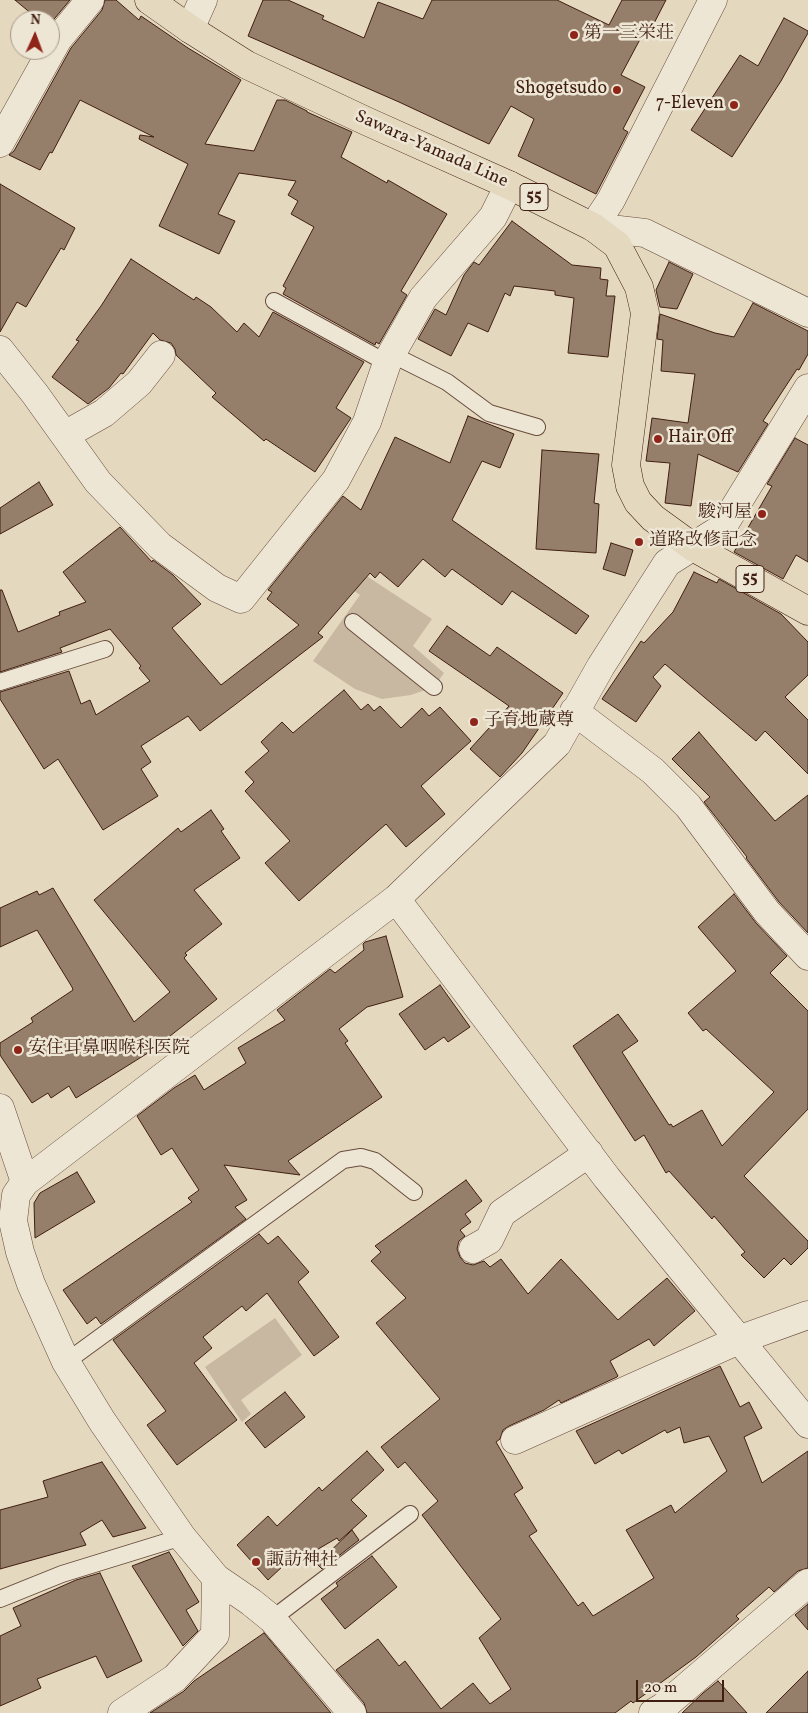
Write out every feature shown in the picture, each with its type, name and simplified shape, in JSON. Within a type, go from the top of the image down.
[{"type":"main road","name":"Sawara-Yamada Line","points":[[149,0],[190,29],[247,65],[509,185],[593,227],[617,245],[639,287],[645,312],[626,465],[630,486],[638,502],[653,518],[693,547],[808,611]]},
{"type":"street","points":[[0,144],[58,39],[90,0]]},
{"type":"street","points":[[190,29],[203,0]]},
{"type":"street","points":[[712,0],[611,200],[593,227],[645,233],[808,313]]},
{"type":"street","points":[[0,350],[36,394],[98,482],[160,546],[217,588],[241,599],[336,480],[368,422],[389,358],[423,298],[493,217],[509,185]]},
{"type":"street","points":[[65,435],[104,413],[139,383],[161,356]]},
{"type":"street","points":[[14,1196],[396,899],[556,744],[574,711],[666,563],[722,528],[808,388]]},
{"type":"street","points":[[574,711],[653,771],[688,806],[767,912],[808,956]]},
{"type":"street","points":[[396,899],[589,1153],[808,1424]]},
{"type":"street","points":[[0,1108],[14,1196],[13,1221],[20,1252],[35,1292],[66,1362],[102,1421],[182,1537],[216,1578],[272,1619],[352,1713]]},
{"type":"street","points":[[473,1250],[489,1240],[502,1213],[589,1153]]},
{"type":"street","points":[[515,1440],[741,1339],[808,1315]]},
{"type":"street","points":[[122,1713],[175,1678],[215,1635],[216,1578]]},
{"type":"street","points":[[653,1713],[663,1707],[808,1583]]},
{"type":"lane","points":[[274,302],[389,358],[447,382],[489,413],[537,427]]},
{"type":"lane","points":[[353,622],[434,687]]},
{"type":"lane","points":[[0,682],[105,649]]},
{"type":"lane","points":[[66,1362],[343,1160],[361,1157],[375,1161],[414,1192]]},
{"type":"lane","points":[[272,1619],[410,1514]]},
{"type":"lane","points":[[0,1599],[62,1574],[182,1537]]},
{"type":"shaded area","points":[[362,573],[432,619],[413,646],[444,673],[434,687],[411,695],[382,699],[355,689],[313,661],[360,595],[350,588]]},
{"type":"shaded area","points":[[275,1318],[302,1355],[241,1400],[251,1414],[242,1422],[205,1367]]},
{"type":"building","points":[[15,0],[70,0],[60,12],[60,10],[27,10]]},
{"type":"building","points":[[105,0],[116,0],[139,20],[141,16],[188,48],[241,80],[205,144],[254,151],[277,100],[285,100],[352,132],[341,157],[387,183],[388,180],[447,214],[401,291],[407,295],[379,344],[376,342],[375,345],[283,294],[286,288],[283,286],[314,227],[291,214],[298,201],[288,195],[296,181],[239,173],[218,214],[235,221],[219,254],[159,226],[188,164],[139,139],[140,135],[154,137],[80,100],[52,153],[50,152],[40,170],[9,155],[14,151],[71,48],[102,10]]},
{"type":"building","points":[[263,0],[288,0],[324,16],[322,19],[364,38],[378,2],[423,19],[432,0],[557,0],[609,25],[622,0],[666,0],[649,33],[645,30],[621,75],[645,87],[623,129],[628,132],[596,194],[518,156],[534,119],[511,106],[489,144],[399,102],[248,36]]},
{"type":"building","points":[[784,18],[808,31],[808,33],[781,81],[732,157],[691,130],[740,55],[758,66]]},
{"type":"building","points":[[0,184],[75,228],[64,250],[61,248],[26,307],[17,302],[0,332]]},
{"type":"building","points":[[512,221],[572,265],[601,268],[600,279],[608,280],[606,296],[615,296],[608,357],[568,353],[574,298],[555,295],[555,291],[514,286],[510,296],[505,293],[488,332],[468,323],[451,356],[418,339],[435,309],[446,315],[464,275],[474,262],[479,265]]},
{"type":"building","points":[[131,259],[194,300],[196,297],[211,307],[237,332],[244,323],[259,337],[273,312],[364,362],[336,408],[351,418],[315,472],[266,439],[264,441],[212,397],[216,393],[176,355],[171,343],[160,340],[153,333],[123,374],[121,373],[109,388],[88,404],[52,377],[79,341],[76,340],[101,306]]},
{"type":"building","points":[[669,262],[693,274],[677,309],[660,307],[656,290]]},
{"type":"building","points":[[753,303],[808,331],[808,354],[763,421],[768,424],[738,472],[698,454],[691,506],[665,503],[670,463],[646,461],[652,418],[688,423],[695,374],[661,371],[663,340],[657,339],[660,314],[715,333],[734,337]]},
{"type":"building","points":[[468,416],[514,434],[500,468],[482,461],[452,520],[589,616],[576,634],[512,591],[502,605],[452,569],[445,577],[423,559],[398,587],[380,572],[375,578],[370,573],[318,633],[323,637],[236,704],[200,731],[188,716],[141,746],[151,762],[141,769],[158,796],[103,830],[58,759],[44,769],[0,699],[0,692],[69,671],[81,704],[90,700],[96,715],[150,681],[139,668],[141,666],[110,629],[60,648],[62,652],[0,672],[0,590],[2,590],[18,632],[60,615],[59,612],[86,602],[63,572],[120,527],[152,562],[153,560],[173,575],[201,604],[172,628],[221,685],[299,625],[267,599],[272,592],[268,590],[343,496],[361,510],[395,437],[450,463]]},
{"type":"building","points":[[795,438],[808,445],[808,562],[796,555],[783,579],[734,552],[772,486],[767,484]]},
{"type":"building","points":[[542,450],[599,454],[594,503],[599,504],[596,553],[536,549]]},
{"type":"building","points":[[39,482],[53,505],[0,534],[0,508]]},
{"type":"building","points":[[611,543],[633,550],[625,576],[603,569]]},
{"type":"building","points":[[694,572],[717,583],[719,579],[781,614],[808,642],[808,675],[785,697],[808,720],[808,774],[765,731],[756,741],[665,664],[653,677],[661,686],[636,722],[602,699],[641,641],[644,643],[673,612]]},
{"type":"building","points":[[447,626],[490,656],[497,647],[563,693],[522,753],[500,777],[470,749],[509,706],[429,651]]},
{"type":"building","points":[[344,690],[361,710],[368,704],[374,711],[380,706],[401,728],[422,708],[429,716],[440,707],[471,741],[421,786],[445,814],[406,847],[386,824],[299,901],[265,863],[290,841],[245,791],[254,782],[245,772],[269,751],[261,742],[282,722],[293,733]]},
{"type":"building","points":[[699,732],[775,821],[808,795],[808,933],[779,902],[704,802],[710,797],[672,759]]},
{"type":"building","points":[[211,810],[224,829],[221,831],[240,858],[194,890],[222,924],[185,953],[187,955],[184,958],[217,999],[151,1051],[76,1098],[69,1086],[51,1098],[48,1093],[32,1103],[0,1055],[0,1043],[33,1022],[31,1018],[73,990],[37,930],[0,947],[0,908],[37,891],[39,895],[53,888],[134,1022],[170,992],[94,900],[178,828],[181,832]]},
{"type":"building","points":[[734,894],[756,923],[787,956],[770,973],[808,1011],[808,1109],[744,1176],[808,1241],[808,1248],[791,1265],[784,1258],[764,1278],[741,1255],[745,1252],[714,1216],[712,1219],[669,1171],[666,1173],[644,1135],[635,1141],[573,1046],[618,1014],[638,1041],[622,1052],[669,1125],[671,1124],[673,1127],[702,1110],[722,1146],[774,1092],[706,1029],[703,1031],[688,1013],[736,971],[698,927]]},
{"type":"building","points":[[386,936],[403,997],[367,1007],[339,1029],[348,1041],[345,1043],[382,1097],[288,1161],[300,1175],[224,1165],[247,1200],[235,1207],[246,1219],[101,1324],[96,1317],[87,1324],[63,1290],[192,1202],[188,1198],[199,1190],[172,1148],[161,1155],[137,1116],[174,1088],[195,1075],[204,1090],[246,1063],[238,1048],[285,1020],[277,1010],[330,969],[335,973],[364,950],[363,944],[365,942]]},
{"type":"building","points":[[440,985],[470,1027],[448,1042],[444,1037],[425,1050],[399,1014]]},
{"type":"building","points":[[77,1172],[95,1202],[35,1238],[34,1203],[40,1193]]},
{"type":"building","points":[[466,1180],[482,1201],[465,1214],[471,1222],[460,1230],[465,1236],[459,1241],[457,1249],[465,1263],[473,1265],[484,1261],[490,1267],[501,1259],[528,1294],[561,1259],[618,1320],[667,1278],[695,1311],[654,1346],[649,1339],[610,1361],[617,1377],[561,1403],[559,1400],[544,1410],[509,1426],[503,1430],[500,1439],[496,1442],[523,1488],[514,1494],[537,1531],[529,1536],[578,1606],[583,1602],[593,1616],[654,1578],[626,1530],[671,1505],[675,1513],[727,1471],[709,1436],[684,1443],[680,1427],[667,1433],[665,1430],[622,1454],[619,1450],[595,1464],[576,1431],[720,1366],[740,1407],[749,1402],[762,1428],[744,1437],[762,1483],[808,1451],[808,1568],[798,1571],[774,1592],[769,1587],[736,1616],[739,1619],[696,1657],[633,1703],[631,1701],[615,1713],[367,1713],[364,1703],[336,1670],[378,1639],[399,1666],[405,1661],[441,1709],[473,1683],[490,1704],[511,1689],[479,1638],[501,1619],[422,1515],[438,1501],[405,1462],[398,1468],[381,1447],[440,1399],[376,1323],[406,1298],[371,1261],[381,1252],[375,1246]]},
{"type":"building","points":[[259,1234],[268,1244],[278,1236],[309,1272],[298,1282],[339,1337],[314,1356],[267,1293],[246,1311],[242,1306],[203,1337],[212,1348],[194,1363],[237,1420],[177,1465],[147,1425],[166,1411],[113,1340]]},
{"type":"building","points":[[285,1392],[305,1417],[265,1448],[245,1423]]},
{"type":"building","points":[[367,1451],[384,1470],[351,1500],[367,1516],[339,1541],[337,1538],[308,1555],[304,1550],[300,1554],[298,1552],[268,1580],[237,1545],[268,1516],[277,1526],[319,1487],[322,1491]]},
{"type":"building","points":[[102,1462],[146,1528],[113,1537],[102,1520],[80,1533],[86,1545],[0,1569],[0,1510],[48,1497],[43,1481]]},
{"type":"building","points":[[352,1530],[359,1540],[322,1569],[317,1564]]},
{"type":"building","points":[[169,1552],[199,1602],[186,1610],[198,1631],[183,1646],[132,1566]]},
{"type":"building","points":[[372,1556],[397,1587],[345,1629],[321,1599],[338,1586],[336,1583]]},
{"type":"building","points":[[100,1573],[142,1661],[107,1678],[96,1656],[37,1679],[41,1688],[0,1706],[0,1636],[21,1626],[13,1608],[76,1580]]},
{"type":"building","points":[[808,1604],[808,1630],[795,1615]]},
{"type":"building","points":[[264,1633],[331,1713],[150,1713],[184,1691],[194,1681]]},
{"type":"building","points":[[808,1671],[808,1713],[766,1713]]},
{"type":"building","points":[[718,1681],[747,1713],[682,1713],[703,1693]]},
{"type":"place","name":"第一三栄荘","points":[[574,35]]},
{"type":"place","name":"Shogetsudo","points":[[617,90]]},
{"type":"place","name":"7-Eleven","points":[[734,105]]},
{"type":"place","name":"Hair Off","points":[[658,439]]},
{"type":"place","name":"駿河屋","points":[[762,514]]},
{"type":"place","name":"道路改修記念","points":[[639,542]]},
{"type":"place","name":"子育地蔵尊","points":[[474,722]]},
{"type":"place","name":"安住耳鼻咽喉科医院","points":[[18,1050]]},
{"type":"place","name":"諏訪神社","points":[[256,1562]]}]
